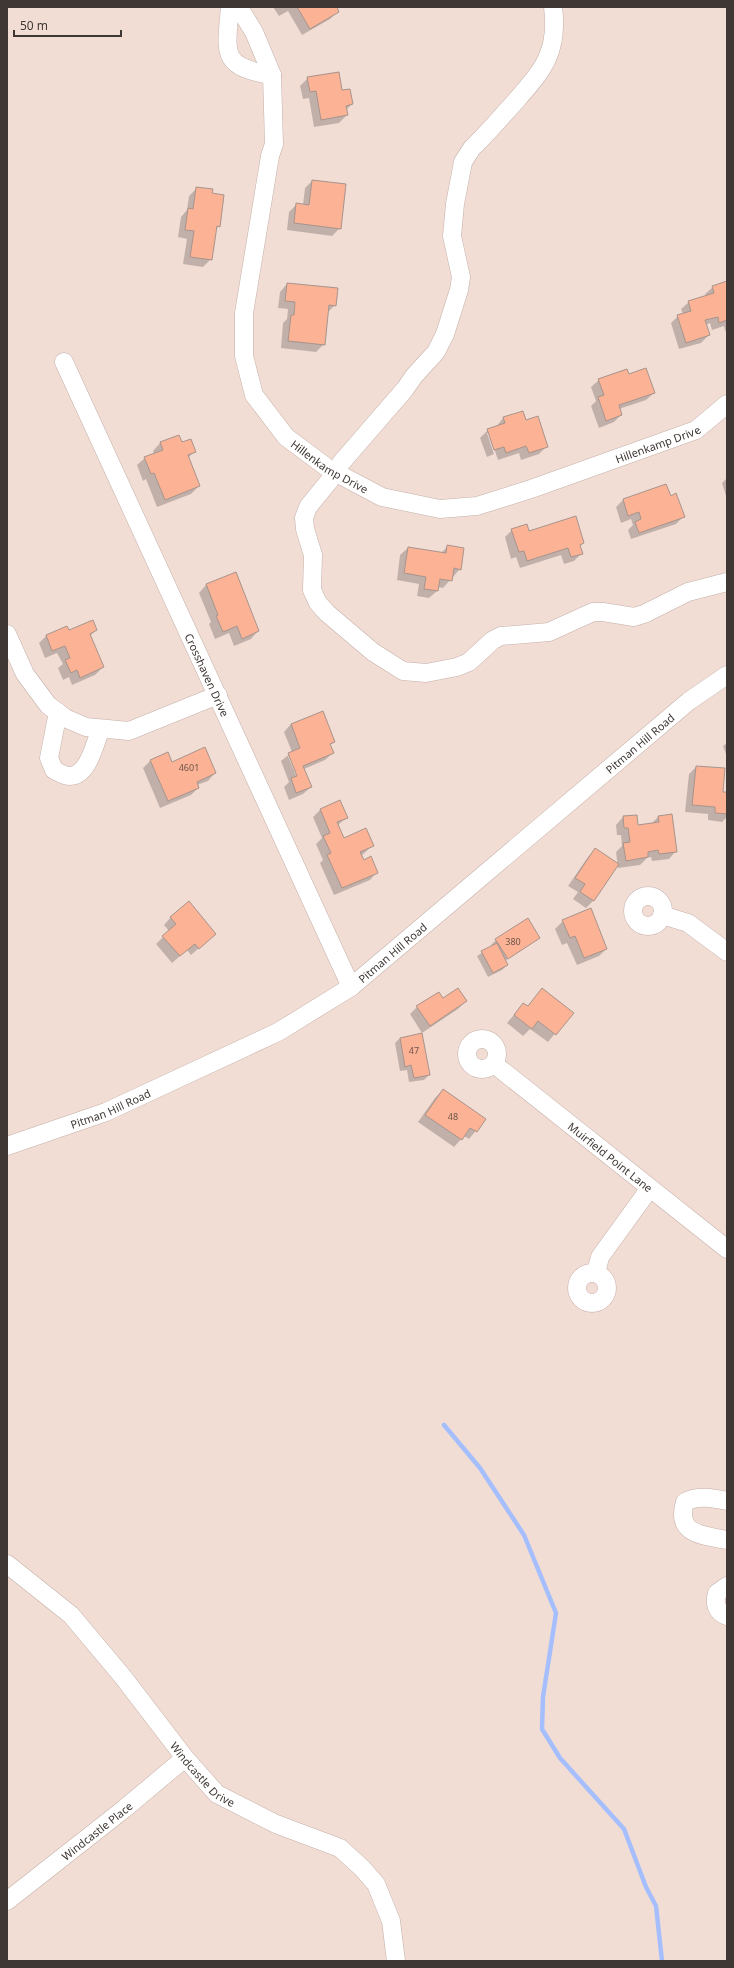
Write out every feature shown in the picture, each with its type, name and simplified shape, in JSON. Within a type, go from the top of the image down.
[{"type":"street","points":[[230,7],[227,51],[235,64],[252,72],[272,75]]},
{"type":"street","name":"Hillenkamp Drive","points":[[235,7],[243,14],[254,32],[272,75],[274,144],[270,156],[244,313],[244,356],[254,395],[286,438],[329,469],[382,497],[440,509],[478,506],[696,430],[727,404]]},
{"type":"street","points":[[341,463],[436,352],[445,334],[459,290],[461,277],[452,236],[455,204],[463,162],[472,148],[537,78],[548,56],[554,39],[555,22],[553,7]]},
{"type":"street","name":"Crosshaven Drive","points":[[64,362],[351,987]]},
{"type":"street","points":[[330,480],[308,507],[304,518],[305,529],[313,555],[312,590],[318,603],[326,613],[374,652],[403,671],[426,673],[457,667],[469,662],[493,640],[501,636],[549,632],[593,612],[603,612],[634,617],[644,614],[688,592],[727,582]]},
{"type":"street","points":[[7,634],[25,674],[48,705],[65,718],[86,727],[129,731],[218,695]]},
{"type":"street","name":"Pitman Hill Road","points":[[7,1146],[106,1112],[278,1032],[351,987],[689,701],[727,675]]},
{"type":"street","points":[[58,712],[49,758],[54,770],[68,776],[81,772],[89,762],[101,729]]},
{"type":"street","points":[[662,915],[688,923],[727,952]]},
{"type":"street","name":"Muirfield Point Lane","points":[[494,1064],[727,1249]]},
{"type":"street","points":[[596,1273],[600,1257],[650,1188]]},
{"type":"street","points":[[727,1502],[697,1497],[691,1498],[685,1502],[682,1516],[686,1527],[698,1534],[727,1540]]},
{"type":"street","name":"Windcastle Drive","points":[[7,1564],[71,1615],[123,1677],[185,1758],[217,1794],[276,1824],[340,1848],[362,1868],[376,1884],[392,1921],[396,1961]]},
{"type":"street","points":[[727,1586],[717,1593],[715,1603],[720,1612],[727,1616]]},
{"type":"street","name":"Windcastle Place","points":[[7,1901],[118,1814],[185,1758]]},
{"type":"building","points":[[297,7],[337,7],[339,12],[310,29]]},
{"type":"building","points":[[339,72],[342,90],[350,89],[353,104],[346,106],[348,115],[321,120],[316,91],[310,92],[307,77]]},
{"type":"building","points":[[312,180],[346,184],[341,229],[294,223],[296,203],[309,205]]},
{"type":"building","points":[[196,187],[213,189],[212,193],[224,195],[220,227],[217,226],[212,260],[190,257],[194,231],[185,230],[188,208],[193,209]]},
{"type":"building","points":[[727,281],[727,320],[719,323],[718,317],[705,320],[710,335],[686,343],[677,315],[691,311],[688,301],[714,293],[712,286]]},
{"type":"building","points":[[287,283],[338,288],[336,306],[329,305],[325,345],[288,341],[291,315],[294,315],[295,302],[285,301]]},
{"type":"building","points":[[646,368],[655,393],[619,405],[622,415],[606,421],[598,397],[604,395],[598,379],[627,369],[629,374]]},
{"type":"building","points":[[523,411],[526,420],[538,416],[548,447],[529,453],[526,446],[506,453],[504,447],[494,450],[487,429],[505,423],[503,417]]},
{"type":"building","points":[[179,435],[182,442],[191,439],[196,452],[188,455],[200,486],[165,500],[154,473],[151,474],[144,457],[163,450],[160,442]]},
{"type":"building","points":[[666,484],[671,496],[676,493],[685,517],[639,533],[635,522],[641,519],[639,512],[628,516],[623,499]]},
{"type":"building","points":[[576,516],[584,543],[580,545],[583,554],[571,557],[568,548],[527,561],[524,551],[519,552],[511,529],[527,524],[529,531]]},
{"type":"building","points":[[447,545],[464,548],[461,570],[454,568],[452,581],[440,579],[438,591],[424,589],[426,577],[404,573],[408,547],[446,553]]},
{"type":"building","points":[[236,572],[259,631],[242,639],[237,626],[223,632],[216,616],[218,615],[206,584]]},
{"type":"building","points":[[93,620],[97,630],[90,634],[104,667],[80,678],[77,670],[71,673],[65,660],[70,658],[65,646],[52,651],[46,635],[67,626],[69,630]]},
{"type":"building","points":[[323,711],[335,742],[330,744],[334,753],[303,766],[312,787],[296,793],[291,778],[297,776],[288,753],[300,748],[291,724]]},
{"type":"building","points":[[205,747],[216,773],[197,782],[199,788],[168,801],[150,760],[168,752],[172,762]]},
{"type":"building","points":[[696,766],[725,768],[723,792],[727,792],[727,814],[715,813],[715,807],[692,805]]},
{"type":"building","points":[[340,800],[348,818],[337,822],[344,838],[366,828],[374,846],[360,852],[364,860],[371,856],[378,873],[342,888],[327,855],[331,853],[323,836],[330,833],[320,809]]},
{"type":"building","points":[[672,814],[677,852],[659,854],[658,850],[648,852],[648,857],[626,861],[623,843],[630,842],[628,828],[624,828],[623,816],[637,815],[638,825],[659,822],[658,816]]},
{"type":"building","points":[[595,848],[619,864],[594,901],[580,892],[585,884],[575,878]]},
{"type":"building","points":[[189,901],[216,934],[199,949],[195,944],[180,956],[162,936],[176,924],[170,917]]},
{"type":"building","points":[[591,908],[607,949],[584,958],[575,936],[570,938],[562,920]]},
{"type":"building","points":[[528,918],[540,938],[508,959],[495,939]]},
{"type":"building","points":[[497,943],[508,965],[493,973],[481,951]]},
{"type":"building","points":[[458,988],[467,1001],[430,1026],[416,1006],[439,992],[443,998]]},
{"type":"building","points":[[542,988],[574,1013],[556,1035],[538,1021],[532,1029],[514,1015],[523,1003],[528,1006]]},
{"type":"building","points":[[422,1033],[430,1075],[414,1078],[411,1065],[405,1067],[400,1038]]},
{"type":"building","points":[[443,1089],[486,1119],[477,1132],[470,1128],[462,1140],[425,1115]]},
{"type":"waterway","points":[[444,1425],[480,1468],[524,1535],[556,1613],[543,1697],[542,1729],[560,1758],[624,1829],[646,1887],[656,1906],[662,1961]]}]
